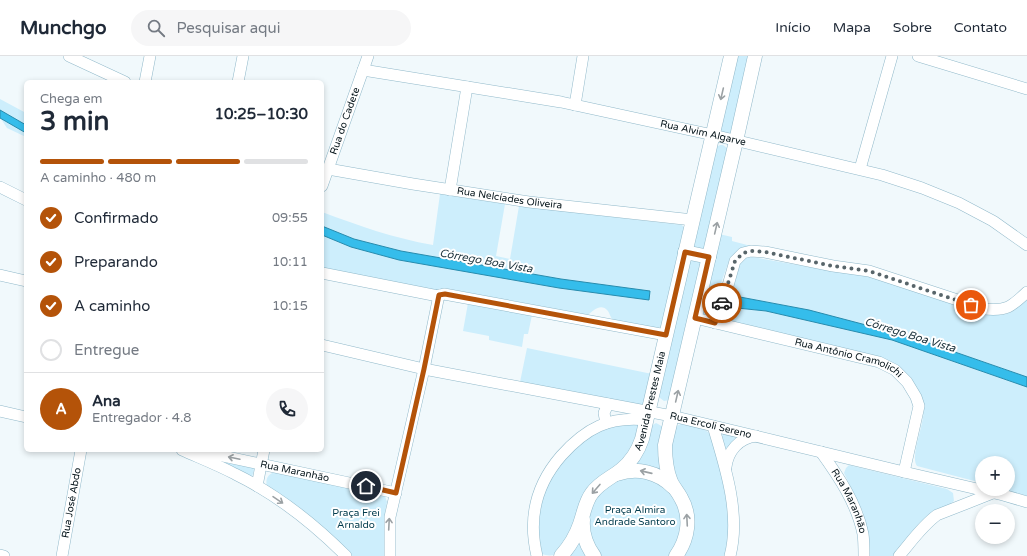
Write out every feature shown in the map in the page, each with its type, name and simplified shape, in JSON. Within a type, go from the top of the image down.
[{"type":"street","points":[[69,56],[121,80]]},
{"type":"street","points":[[145,80],[150,56]]},
{"type":"street","points":[[238,80],[242,56]]},
{"type":"street","name":"Rua do Cadete","points":[[324,177],[327,164],[368,56]]},
{"type":"street","points":[[575,105],[583,56]]},
{"type":"street","name":"Avenida Prestes Maia","points":[[560,556],[567,549],[574,538],[585,507],[593,492],[598,485],[613,476],[628,464],[638,450],[642,440],[731,56]]},
{"type":"street","points":[[676,556],[685,540],[688,523],[684,505],[668,472],[665,453],[666,438],[755,56]]},
{"type":"street","points":[[860,169],[892,56]]},
{"type":"street","points":[[918,56],[1027,89]]},
{"type":"street","name":"Rua Alvim Algarve","points":[[363,70],[575,105],[860,169],[904,182],[959,203],[993,221],[1027,245]]},
{"type":"street","points":[[450,190],[467,87]]},
{"type":"street","name":"Rua Nelcíades Oliveira","points":[[327,164],[450,190],[529,202],[693,220]]},
{"type":"street","points":[[0,187],[24,199]]},
{"type":"street","points":[[715,323],[735,261],[743,253],[751,251],[765,252],[833,266],[869,271],[985,309],[1000,310],[1013,305],[1027,292]]},
{"type":"street","points":[[685,252],[709,257]]},
{"type":"street","points":[[324,273],[425,294],[445,294],[666,335]]},
{"type":"street","points":[[0,276],[24,281]]},
{"type":"street","points":[[390,556],[390,517],[424,369],[439,295]]},
{"type":"street","name":"Rua Antônio Cramolichi","points":[[695,318],[879,362],[895,370],[910,386],[918,406],[904,472]]},
{"type":"street","name":"Rua Ercoli Sereno","points":[[324,345],[424,369],[608,404],[648,416],[672,416],[975,489]]},
{"type":"street","points":[[606,423],[604,413],[608,404]]},
{"type":"street","points":[[0,411],[24,417]]},
{"type":"street","points":[[537,556],[534,544],[533,519],[535,507],[542,484],[555,463],[576,440],[594,428],[606,423],[623,419],[648,416]]},
{"type":"street","points":[[713,426],[726,473],[734,522],[734,534],[730,556]]},
{"type":"street","points":[[726,473],[726,461],[728,455],[736,445],[748,438],[758,436]]},
{"type":"street","name":"Rua José Abdo","points":[[62,556],[81,452]]},
{"type":"street","points":[[187,452],[216,464],[257,486],[306,520],[346,556]]},
{"type":"street","name":"Rua Maranhão","points":[[204,452],[396,493]]},
{"type":"street","points":[[257,486],[264,452]]},
{"type":"street","name":"Rua Maranhão","points":[[821,452],[842,484],[857,514],[863,535],[864,556]]},
{"type":"street","points":[[613,476],[629,471],[647,472],[663,479],[675,489]]},
{"type":"street","points":[[899,556],[930,520],[938,515],[986,496]]},
{"type":"street","name":"Rua Ercoli Sereno","points":[[1004,496],[1027,502]]},
{"type":"street","points":[[583,516],[583,532],[589,548],[594,556]]},
{"type":"street","points":[[0,555],[4,556]]},
{"type":"green space","points":[[736,56],[750,56],[731,133],[723,133],[720,128]]},
{"type":"green space","points":[[0,99],[24,112],[24,124],[0,110]]},
{"type":"green space","points":[[1,119],[24,132],[24,136],[7,128]]},
{"type":"green space","points":[[720,145],[727,148],[706,249],[694,249],[693,244],[716,147]]},
{"type":"green space","points":[[440,194],[505,204],[496,256],[510,259],[519,206],[682,225],[685,229],[661,327],[657,328],[613,320],[608,311],[600,307],[588,315],[444,288],[437,291],[324,268],[324,236],[351,247],[399,260],[559,288],[649,299],[649,291],[561,279],[401,251],[354,239],[324,227],[324,213],[390,235],[433,245]]},
{"type":"green space","points":[[719,234],[732,237],[732,241],[751,246],[740,248],[730,258],[710,314],[706,316],[701,314]]},
{"type":"green space","points":[[752,257],[868,276],[984,314],[998,315],[1008,313],[1017,308],[1027,299],[1027,377],[920,341],[814,312],[740,297],[737,308],[766,311],[892,340],[1027,387],[1027,496],[1015,492],[1015,456],[975,456],[975,481],[917,466],[915,461],[916,446],[924,411],[923,405],[917,393],[905,373],[728,321],[726,315],[740,264],[746,258]]},
{"type":"green space","points":[[691,260],[701,262],[670,400],[664,401],[659,396],[689,262]]},
{"type":"green space","points":[[468,303],[532,315],[528,334],[524,334],[522,347],[489,340],[489,336],[463,331]]},
{"type":"green space","points":[[527,348],[652,374],[643,404],[641,405],[520,382]]},
{"type":"green space","points":[[656,423],[663,427],[664,475],[632,465],[651,426]]},
{"type":"green space","points":[[637,424],[639,426],[638,441],[579,515],[558,553],[555,555],[542,554],[539,531],[540,508],[546,488],[556,470],[577,447],[594,434],[612,427]]},
{"type":"green space","points":[[681,424],[708,432],[715,447],[722,475],[729,522],[725,556],[681,556],[689,541],[670,462],[674,427]]},
{"type":"green space","points":[[723,434],[736,438],[727,449],[725,448],[722,436]]},
{"type":"green space","points":[[218,460],[253,467],[254,470],[252,477]]},
{"type":"green space","points":[[849,465],[947,489],[953,493],[954,501],[911,534],[894,556],[870,556],[868,534],[863,512],[844,473]]},
{"type":"green space","name":"Praça Frei Arnaldo","points":[[275,472],[385,496],[387,502],[384,535],[385,556],[352,556],[342,546],[267,487],[266,482],[268,477]]},
{"type":"green space","name":"Praça Almira Andrade Santoro","points":[[646,476],[673,493],[684,523],[671,556],[599,556],[587,532],[592,501],[614,479]]},
{"type":"green space","points":[[577,540],[589,556],[566,556]]},
{"type":"water","points":[[0,110],[24,124],[24,132],[0,118]]},
{"type":"water","points":[[324,227],[354,239],[401,251],[561,279],[650,291],[649,300],[559,288],[399,260],[351,247],[324,236]]},
{"type":"water","points":[[740,297],[809,310],[926,342],[1027,377],[1027,387],[892,340],[766,311],[737,308]]},
{"type":"way so far","points":[[722,303],[735,261],[743,253],[751,251],[765,252],[798,260],[869,271],[971,305]]},
{"type":"route","points":[[366,486],[396,493],[439,295],[445,294],[666,335],[685,252],[709,257],[695,318],[715,323],[722,303]]},
{"type":"water label","name":"Córrego Boa Vista","points":[[486,261]]},
{"type":"water label","name":"Córrego Boa Vista","points":[[910,335]]}]
